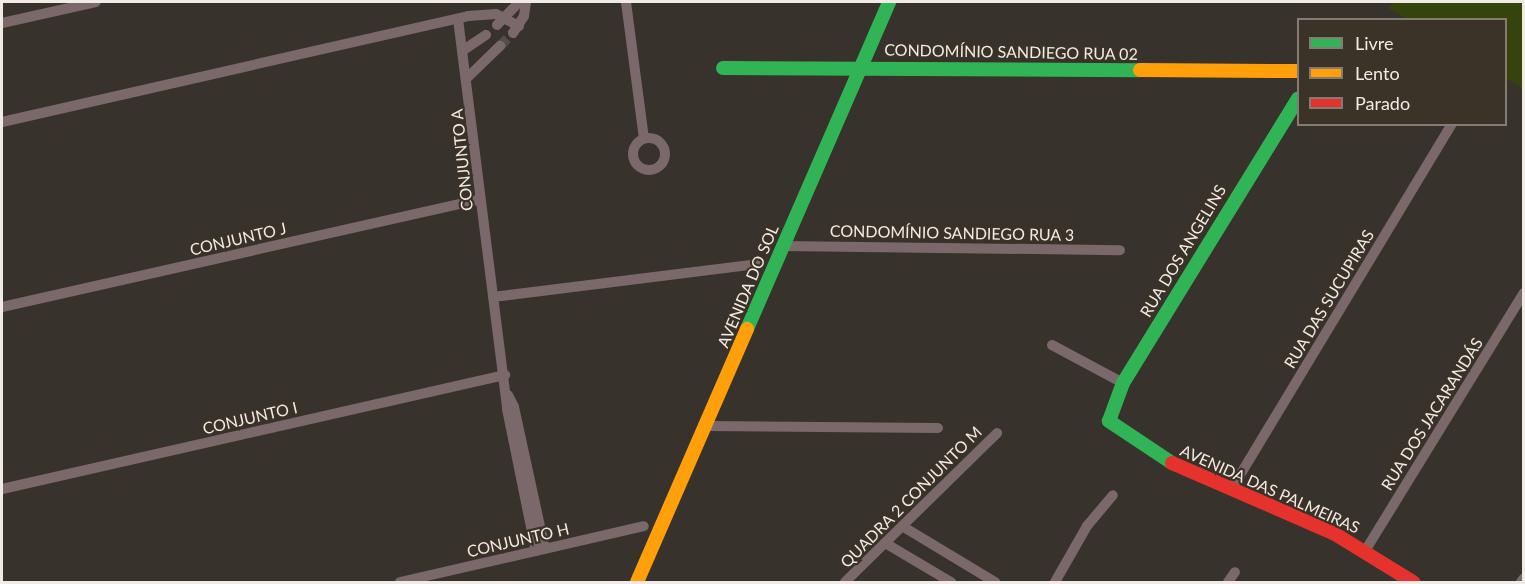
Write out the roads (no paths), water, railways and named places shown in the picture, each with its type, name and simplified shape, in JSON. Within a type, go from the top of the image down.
[{"type":"street","points":[[2,23],[96,2]]},
{"type":"street","points":[[497,25],[519,2]]},
{"type":"street","points":[[507,16],[516,30],[525,2]]},
{"type":"street","points":[[626,2],[644,138]]},
{"type":"street","name":"AVENIDA DO SOL","points":[[638,582],[889,2]]},
{"type":"street","points":[[2,122],[458,19],[507,16]]},
{"type":"street","name":"CONJUNTO A","points":[[458,19],[468,77],[480,199],[508,395],[540,550]]},
{"type":"street","points":[[462,51],[486,35]]},
{"type":"street","points":[[468,77],[500,46]]},
{"type":"street","name":"CONDOMÍNIO SANDIEGO RUA 02","points":[[723,68],[1297,71]]},
{"type":"street","name":"RUA DOS ANGELINS","points":[[1112,426],[1109,412],[1123,383],[1297,101]]},
{"type":"street","name":"RUA DAS SUCUPIRAS","points":[[1231,490],[1451,126]]},
{"type":"street","name":"CONJUNTO J","points":[[2,307],[480,199]]},
{"type":"street","name":"CONDOMÍNIO SANDIEGO RUA 3","points":[[782,246],[1120,250]]},
{"type":"street","points":[[494,297],[758,264]]},
{"type":"street","name":"RUA DOS JACARANDÁS","points":[[1365,551],[1524,293]]},
{"type":"street","points":[[1052,345],[1123,383]]},
{"type":"street","name":"CONJUNTO I","points":[[2,489],[505,375]]},
{"type":"street","points":[[706,426],[938,428]]},
{"type":"street","name":"AVENIDA DAS PALMEIRAS","points":[[1112,426],[1190,473],[1365,551],[1413,582]]},
{"type":"street","name":"QUADRA 2 CONJUNTO M","points":[[845,582],[997,433]]},
{"type":"street","points":[[1055,582],[1087,526],[1113,495]]},
{"type":"street","name":"CONJUNTO H","points":[[400,582],[644,526]]},
{"type":"street","points":[[902,526],[980,579],[995,582]]},
{"type":"street","points":[[885,543],[951,582]]},
{"type":"street","points":[[1228,582],[1235,572]]},
{"type":"street","points":[[1521,582],[1524,578]]},
{"type":"tunnel","points":[[500,46],[513,33]]}]
